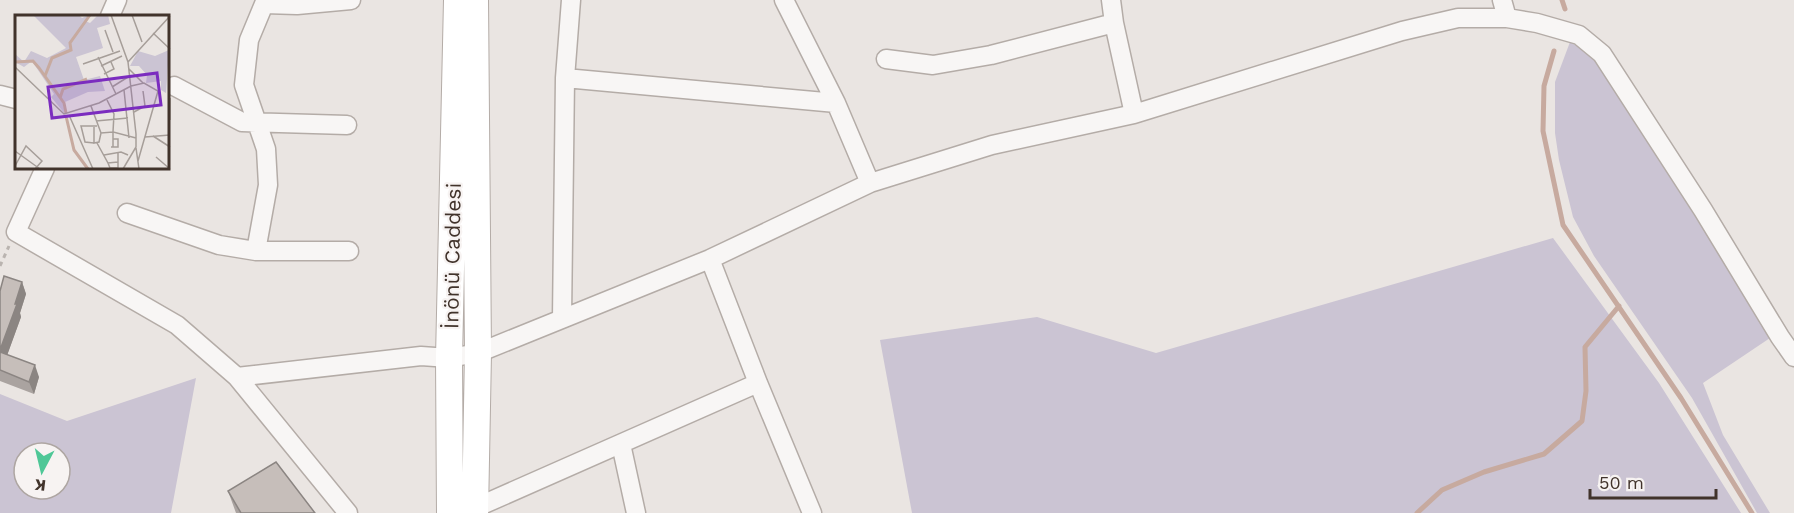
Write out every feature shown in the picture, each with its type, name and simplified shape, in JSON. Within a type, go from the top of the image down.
[{"type":"main road","name":"İnönü Caddesi","points":[[450,513],[450,358],[458,0]]},
{"type":"main road","name":"İnönü Caddesi","points":[[475,0],[478,353],[475,511]]},
{"type":"street","points":[[110,15],[117,0]]},
{"type":"street","points":[[256,251],[268,185],[266,149],[244,85],[249,40],[264,4],[297,5],[351,0]]},
{"type":"street","points":[[562,318],[565,78],[571,0]]},
{"type":"street","points":[[784,0],[836,103],[870,183]]},
{"type":"street","points":[[1111,0],[1134,114]]},
{"type":"street","points":[[1502,0],[1507,18]]},
{"type":"street","points":[[237,377],[422,356],[450,358],[478,353],[710,259],[870,183],[992,145],[1134,114],[1402,31],[1458,18],[1507,18],[1537,23],[1580,35],[1602,54],[1703,210],[1779,337],[1794,357]]},
{"type":"street","points":[[886,59],[933,65],[991,55],[1114,23]]},
{"type":"street","points":[[565,78],[836,103]]},
{"type":"street","points":[[174,86],[242,122],[346,125]]},
{"type":"street","points":[[0,95],[15,99]]},
{"type":"street","points":[[44,170],[8,228],[177,325],[237,377],[348,513]]},
{"type":"street","points":[[127,213],[219,245],[256,251],[349,251]]},
{"type":"street","points":[[710,259],[812,513]]},
{"type":"street","points":[[475,511],[758,383]]},
{"type":"street","points":[[621,444],[636,513]]},
{"type":"shaded area","points":[[1570,42],[1592,55],[1708,227],[1770,338],[1703,383],[1723,435],[1770,513],[1757,513],[1692,398],[1594,256],[1573,217],[1555,133],[1555,82]]},
{"type":"shaded area","points":[[1553,238],[1659,383],[1741,513],[912,513],[880,340],[1037,317],[1156,353]]},
{"type":"shaded area","points":[[196,378],[171,513],[0,513],[0,394],[67,421]]},
{"type":"building","points":[[4,276],[22,282],[15,304],[17,304],[0,350],[0,291]]},
{"type":"building","points":[[0,352],[35,365],[29,382],[0,370]]},
{"type":"building","points":[[276,462],[315,513],[241,513],[228,491]]},
{"type":"waterway","points":[[1562,0],[1565,9]]},
{"type":"waterway","points":[[1554,51],[1544,86],[1543,131],[1563,225],[1681,398],[1752,513]]},
{"type":"waterway","points":[[1417,513],[1442,490],[1484,472],[1544,454],[1582,421],[1586,391],[1585,347],[1619,306]]}]
